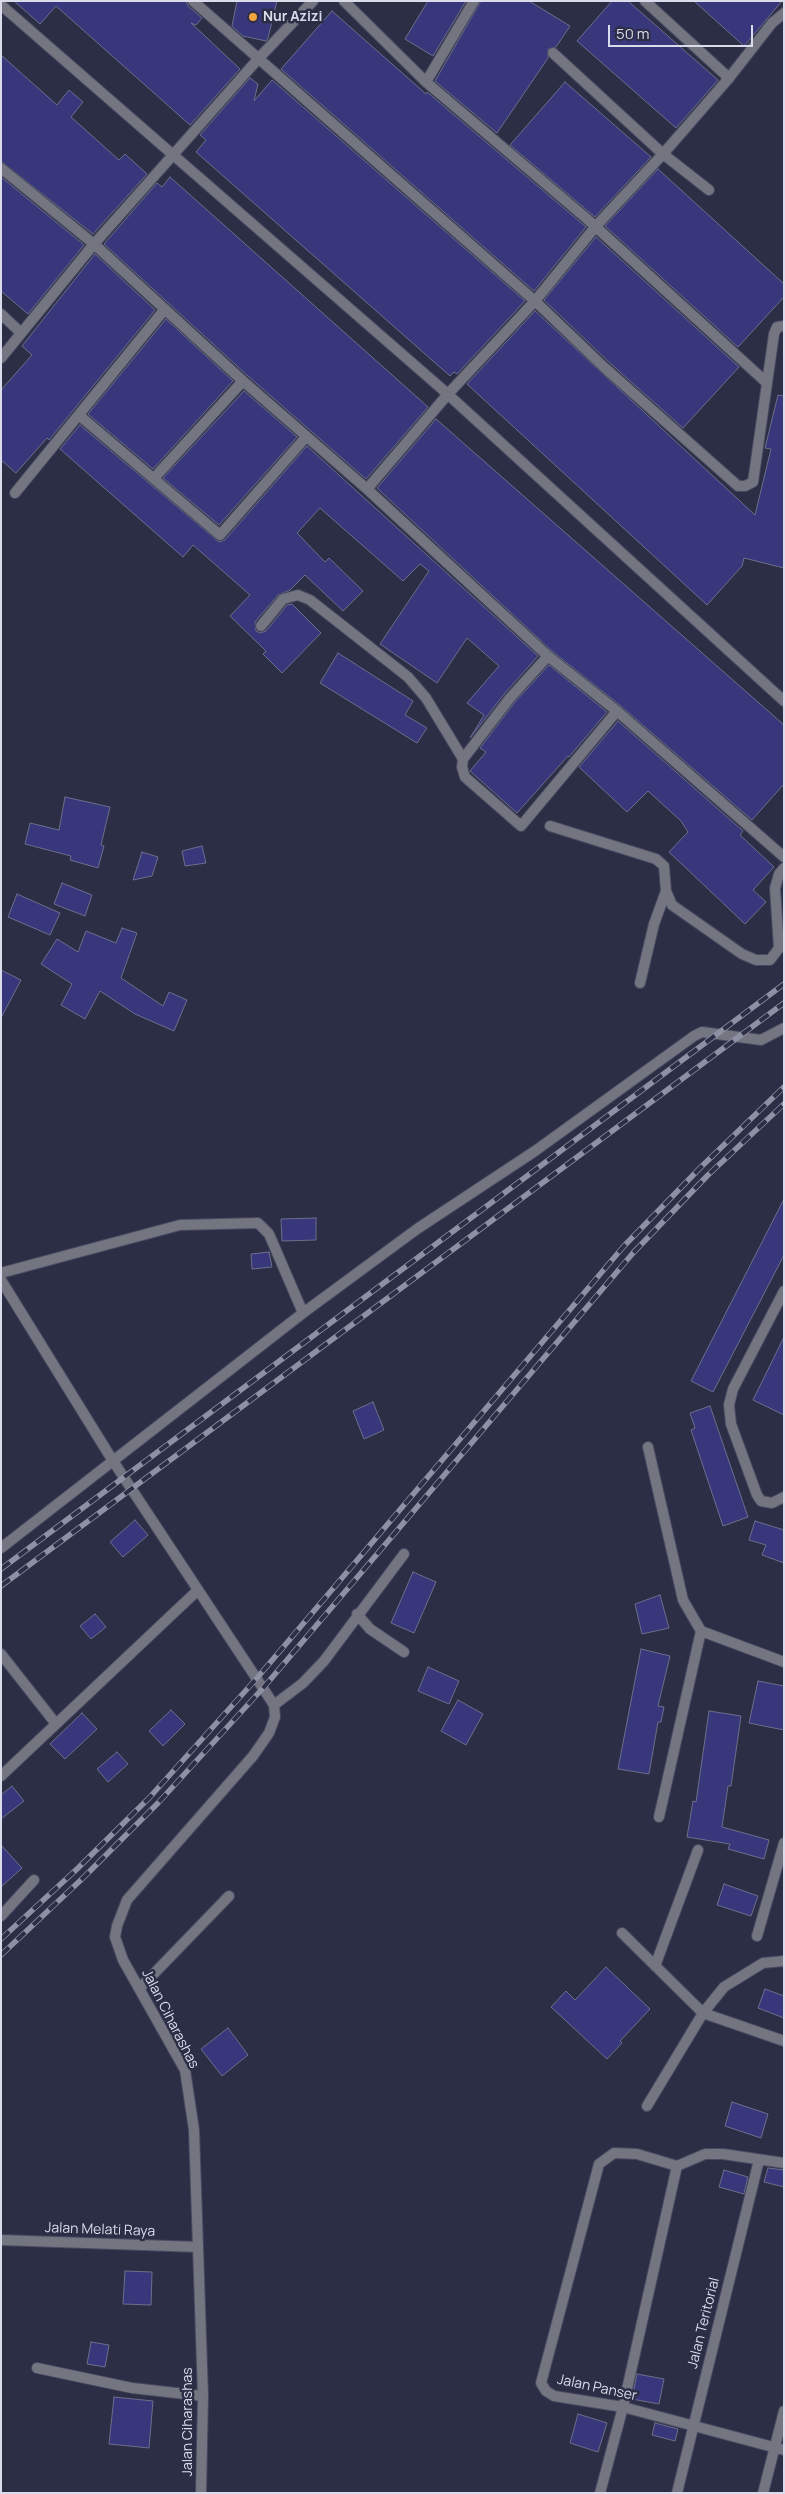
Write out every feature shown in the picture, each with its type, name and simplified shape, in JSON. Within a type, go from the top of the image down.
[{"type":"street","points":[[193,1],[535,301],[605,368],[738,486],[745,486],[753,482],[774,334],[777,327],[784,326]]},
{"type":"street","points":[[1,358],[20,332],[94,244],[259,58],[313,1]]},
{"type":"street","points":[[344,1],[426,82],[596,226],[767,383]]},
{"type":"street","points":[[426,82],[474,1]]},
{"type":"street","points":[[645,1],[729,78]]},
{"type":"street","points":[[1,5],[175,154],[300,267],[448,394],[784,701]]},
{"type":"street","points":[[367,489],[448,394],[535,301],[596,226],[663,154],[729,78],[772,23],[784,13]]},
{"type":"street","points":[[553,53],[663,154],[709,190]]},
{"type":"street","points":[[1,168],[94,244],[243,381],[367,489],[548,656],[617,711],[784,857]]},
{"type":"street","points":[[15,493],[165,310]]},
{"type":"street","points":[[1,314],[20,332]]},
{"type":"street","points":[[155,477],[243,381]]},
{"type":"street","points":[[80,416],[155,477],[220,535],[306,437]]},
{"type":"street","points":[[261,626],[283,599],[298,595],[310,600],[408,677],[426,698],[464,759]]},
{"type":"street","points":[[548,656],[510,698],[464,759],[462,767],[465,777],[521,826],[617,711]]},
{"type":"street","points":[[550,826],[656,859],[664,866],[666,892],[672,905],[742,954],[756,960],[770,960],[779,948],[775,888],[779,874],[784,868]]},
{"type":"street","points":[[640,983],[654,924],[666,892]]},
{"type":"street","points":[[1,1548],[303,1313],[417,1229],[535,1151],[694,1036],[702,1032],[761,1040],[784,1028]]},
{"type":"street","points":[[1,1273],[180,1224],[258,1223],[269,1234],[303,1313]]},
{"type":"street","points":[[1,1280],[113,1461],[274,1705],[303,1683],[324,1661],[357,1614],[404,1554]]},
{"type":"street","points":[[784,1291],[733,1389],[729,1405],[732,1424],[757,1495],[761,1501],[772,1503],[784,1497]]},
{"type":"street","points":[[648,1447],[683,1600],[701,1631],[784,1662]]},
{"type":"street","points":[[1,1776],[198,1590]]},
{"type":"street","points":[[357,1614],[370,1628],[404,1652]]},
{"type":"street","points":[[659,1817],[701,1631]]},
{"type":"street","points":[[1,1654],[56,1724]]},
{"type":"street","name":"Jalan Ciharashas","points":[[201,2493],[203,2396],[194,2130],[185,2070],[123,1960],[115,1937],[127,1900],[253,1756],[269,1733],[275,1717],[274,1705]]},
{"type":"street","points":[[757,1936],[784,1843]]},
{"type":"street","points":[[655,1966],[698,1850]]},
{"type":"street","points":[[1,1916],[34,1880]]},
{"type":"street","points":[[140,1988],[229,1896]]},
{"type":"street","points":[[622,1933],[703,2014],[784,2041]]},
{"type":"street","points":[[648,2106],[703,2014],[724,1987],[763,1963],[784,1961]]},
{"type":"street","name":"Jalan Panser","points":[[677,2166],[637,2154],[614,2153],[599,2164],[541,2383],[546,2391],[554,2396],[623,2406],[779,2449]]},
{"type":"street","points":[[600,2493],[623,2406],[677,2166],[705,2154],[723,2154],[784,2163]]},
{"type":"street","name":"Jalan Teritorial","points":[[677,2493],[692,2425],[759,2160]]},
{"type":"street","name":"Jalan Melati Raya","points":[[1,2240],[198,2247]]},
{"type":"street","points":[[37,2368],[132,2388],[203,2396]]},
{"type":"street","points":[[763,2493],[779,2449],[784,2411]]},
{"type":"building","points":[[14,1],[186,1],[188,6],[202,18],[196,25],[191,23],[240,69],[190,125],[56,6],[40,24]]},
{"type":"building","name":"Nur Azizi","points":[[237,1],[277,1],[266,41],[243,36],[232,26]]},
{"type":"building","points":[[428,1],[466,1],[433,56],[405,39]]},
{"type":"building","points":[[481,1],[529,1],[570,26],[556,47],[548,49],[548,58],[497,133],[435,81]]},
{"type":"building","points":[[612,1],[628,1],[718,80],[676,128],[577,41]]},
{"type":"building","points":[[694,1],[782,1],[744,46]]},
{"type":"building","points":[[332,11],[426,94],[427,92],[586,227],[534,291],[281,69]]},
{"type":"building","points":[[1,55],[57,105],[69,90],[83,102],[71,117],[119,160],[125,154],[147,174],[93,234],[1,161]]},
{"type":"building","points":[[250,78],[258,84],[254,101],[272,80],[525,301],[457,374],[454,372],[450,376],[196,152],[206,140],[200,135]]},
{"type":"building","points":[[565,82],[651,157],[595,217],[510,145]]},
{"type":"building","points":[[658,169],[784,284],[784,297],[738,347],[605,226]]},
{"type":"building","points":[[1,177],[84,245],[28,314],[1,291]]},
{"type":"building","points":[[170,177],[428,407],[366,479],[248,376],[104,244],[157,183],[162,187]]},
{"type":"building","points":[[596,237],[739,367],[683,428],[610,363],[544,300]]},
{"type":"building","points":[[95,254],[155,310],[49,440],[47,438],[16,473],[1,460],[1,390],[32,355],[22,346]]},
{"type":"building","points":[[535,311],[755,515],[771,449],[765,448],[778,395],[784,396],[784,568],[744,558],[742,566],[707,605],[467,384]]},
{"type":"building","points":[[166,319],[233,381],[153,469],[88,414]]},
{"type":"building","points":[[244,391],[297,437],[219,525],[163,478]]},
{"type":"building","points":[[436,419],[784,725],[784,784],[752,820],[621,706],[552,651],[377,488]]},
{"type":"building","points":[[80,425],[219,542],[225,540],[307,446],[538,656],[505,693],[470,738],[484,715],[467,703],[499,666],[467,638],[437,683],[380,644],[429,571],[420,564],[403,581],[320,508],[297,533],[325,562],[329,558],[363,591],[343,611],[305,575],[290,590],[278,595],[255,622],[256,631],[260,633],[266,631],[287,605],[292,604],[321,633],[282,673],[263,654],[266,651],[230,616],[250,595],[193,545],[183,557],[60,449]]},
{"type":"building","points":[[338,653],[413,701],[405,715],[427,728],[417,743],[320,683]]},
{"type":"building","points":[[549,665],[607,712],[569,757],[517,813],[470,771],[486,752],[480,748],[515,702]]},
{"type":"building","points":[[618,721],[743,831],[740,835],[774,867],[753,890],[766,902],[745,924],[669,852],[688,832],[681,821],[648,791],[627,812],[579,767]]},
{"type":"building","points":[[65,797],[110,807],[101,845],[104,846],[98,868],[70,860],[71,856],[25,844],[30,823],[59,830]]},
{"type":"building","points":[[202,846],[206,863],[185,866],[182,851]]},
{"type":"building","points":[[142,852],[158,857],[152,876],[133,880]]},
{"type":"building","points":[[62,883],[92,895],[85,916],[54,904]]},
{"type":"building","points":[[17,894],[60,913],[50,935],[8,917]]},
{"type":"building","points":[[122,928],[137,933],[121,978],[163,1006],[169,992],[187,1000],[174,1031],[135,1014],[100,991],[85,1019],[61,1005],[72,984],[41,964],[57,939],[78,952],[86,931],[116,943]]},
{"type":"building","points":[[1,970],[21,980],[1,1018]]},
{"type":"building","points":[[784,1199],[784,1255],[713,1392],[691,1381]]},
{"type":"building","points":[[316,1218],[316,1240],[282,1241],[281,1219]]},
{"type":"building","points":[[269,1252],[272,1267],[252,1269],[251,1254]]},
{"type":"building","points":[[784,1337],[784,1415],[753,1400]]},
{"type":"building","points":[[373,1402],[384,1430],[364,1439],[353,1411]]},
{"type":"building","points":[[710,1406],[748,1517],[723,1526],[691,1430],[695,1428],[690,1413]]},
{"type":"building","points":[[135,1520],[148,1535],[123,1557],[110,1542]]},
{"type":"building","points":[[755,1521],[784,1530],[784,1563],[762,1555],[766,1545],[749,1540]]},
{"type":"building","points":[[413,1572],[436,1582],[414,1633],[391,1623]]},
{"type":"building","points":[[660,1595],[669,1628],[642,1634],[635,1604]]},
{"type":"building","points":[[95,1614],[106,1627],[91,1639],[80,1626]]},
{"type":"building","points":[[641,1649],[670,1656],[658,1706],[664,1707],[661,1722],[658,1722],[649,1774],[618,1769]]},
{"type":"building","points":[[428,1667],[459,1681],[449,1704],[418,1691]]},
{"type":"building","points":[[758,1681],[784,1686],[784,1730],[749,1723]]},
{"type":"building","points":[[458,1700],[483,1714],[466,1745],[441,1731]]},
{"type":"building","points":[[171,1710],[185,1724],[163,1746],[149,1731]]},
{"type":"building","points":[[709,1711],[741,1716],[731,1786],[728,1786],[722,1827],[769,1840],[764,1859],[728,1849],[730,1844],[687,1837],[693,1801],[696,1802]]},
{"type":"building","points":[[82,1713],[97,1729],[65,1759],[50,1744]]},
{"type":"building","points":[[117,1752],[128,1764],[108,1782],[97,1769]]},
{"type":"building","points":[[12,1786],[24,1801],[1,1819],[1,1795]]},
{"type":"building","points":[[1,1845],[22,1868],[1,1887]]},
{"type":"building","points":[[724,1884],[758,1896],[751,1916],[717,1905]]},
{"type":"building","points":[[606,1967],[650,2009],[620,2041],[622,2043],[607,2059],[551,2007],[566,1991],[575,2000]]},
{"type":"building","points":[[765,1989],[784,1996],[784,2018],[758,2008]]},
{"type":"building","points":[[228,2028],[248,2055],[222,2076],[201,2049]]},
{"type":"building","points":[[732,2102],[768,2114],[761,2138],[725,2126]]},
{"type":"building","points":[[768,2168],[784,2170],[784,2187],[764,2182]]},
{"type":"building","points":[[724,2170],[748,2177],[744,2194],[719,2187]]},
{"type":"building","points":[[125,2271],[152,2272],[151,2305],[123,2304]]},
{"type":"building","points":[[91,2342],[109,2345],[105,2367],[87,2364]]},
{"type":"building","points":[[637,2374],[664,2379],[659,2404],[632,2399]]},
{"type":"building","points":[[114,2397],[153,2401],[149,2448],[109,2444]]},
{"type":"building","points":[[578,2414],[607,2423],[598,2452],[570,2443]]},
{"type":"building","points":[[655,2423],[678,2429],[675,2441],[652,2435]]},
{"type":"railway","points":[[1,1569],[784,984]]},
{"type":"railway","points":[[1,1586],[784,1003]]},
{"type":"railway","points":[[1,1939],[77,1869],[149,1798],[257,1678],[624,1246],[701,1167],[784,1087]]},
{"type":"railway","points":[[1,1955],[84,1877],[158,1803],[264,1687],[633,1253],[708,1175],[784,1104]]},
{"type":"place","name":"Nur Azizi","points":[[253,17]]}]
